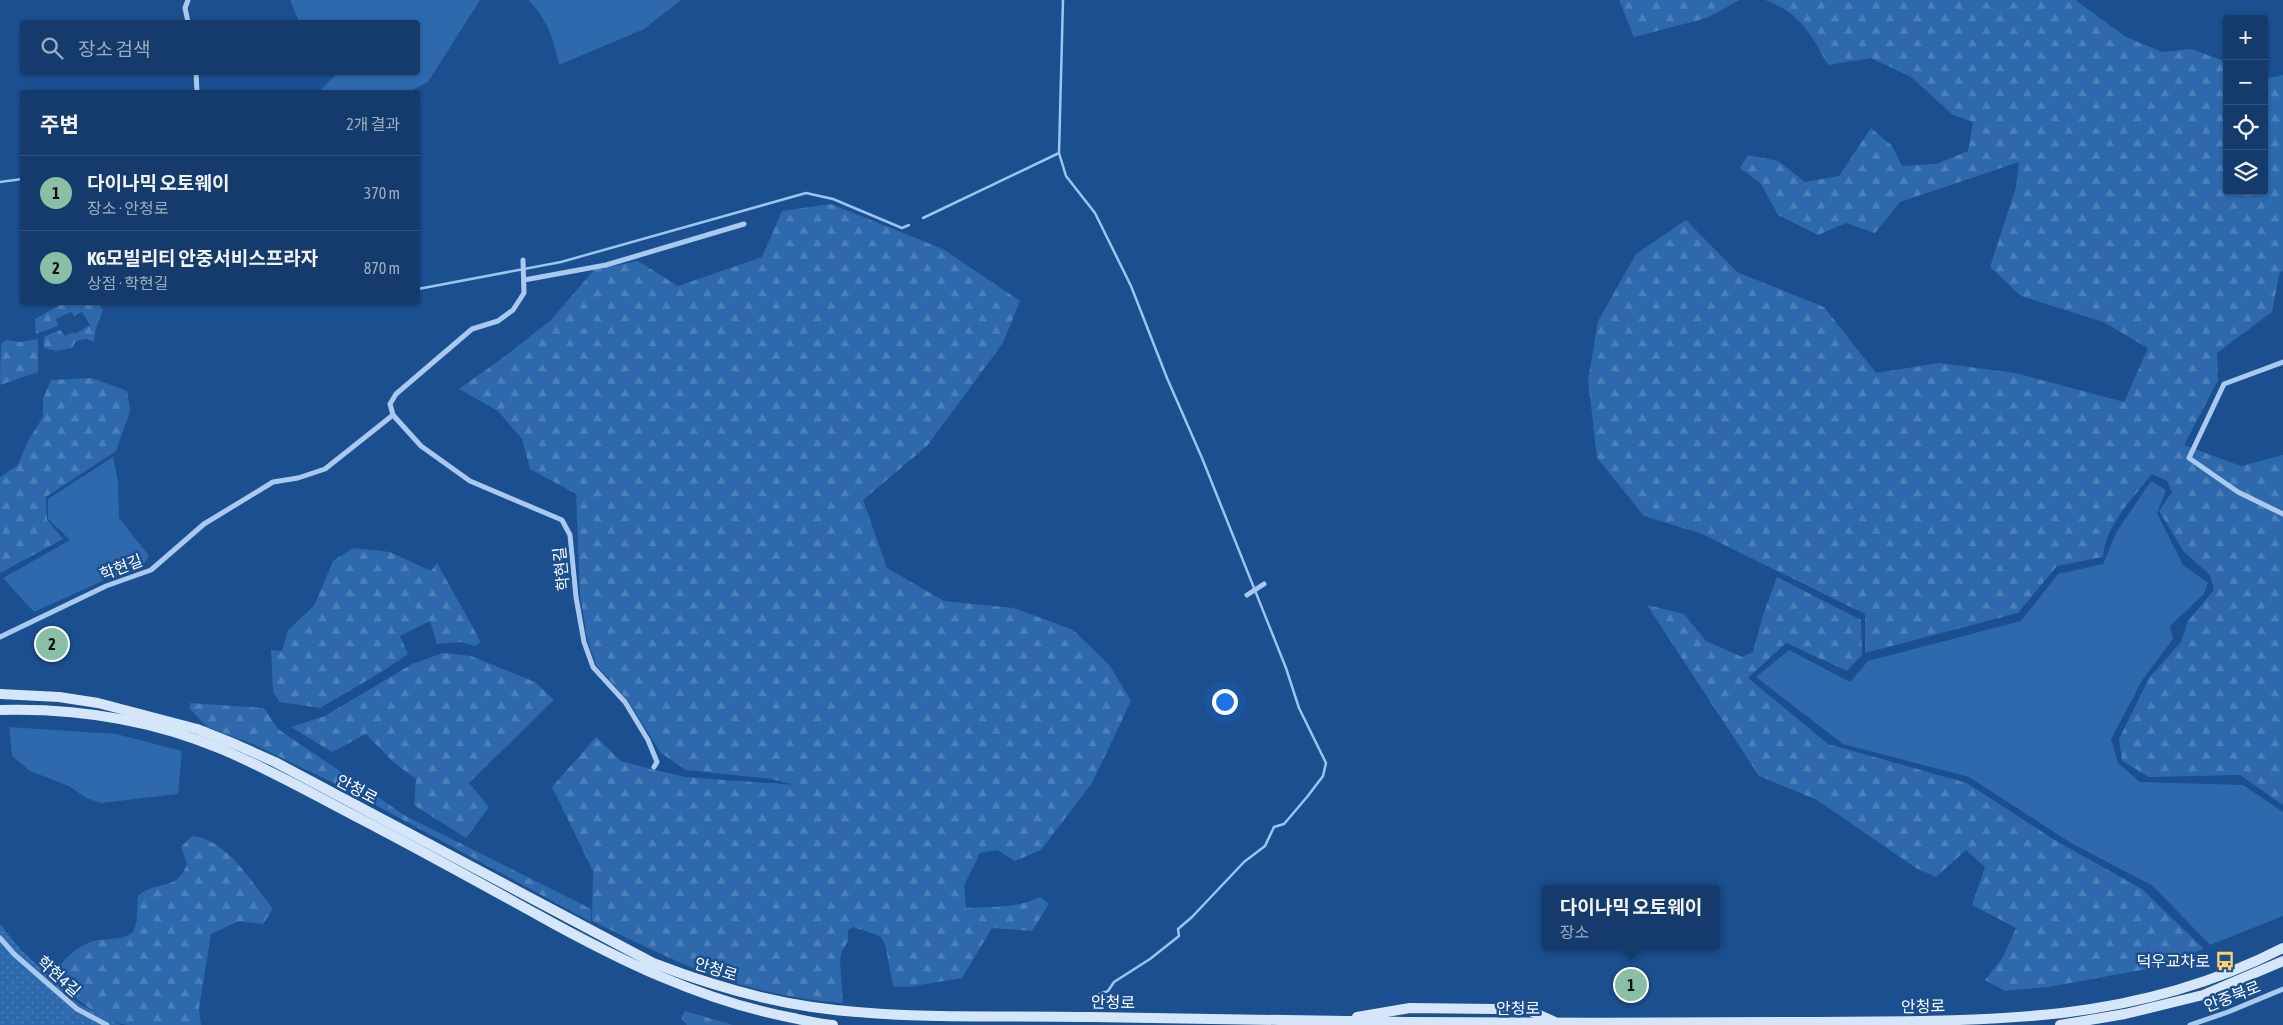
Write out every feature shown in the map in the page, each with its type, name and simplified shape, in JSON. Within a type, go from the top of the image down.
[{"type":"street","points":[[188,0],[185,8],[188,20]]},
{"type":"street","points":[[196,75],[197,90]]},
{"type":"street","points":[[524,280],[606,265],[744,224]]},
{"type":"street","points":[[393,415],[390,404],[396,394],[472,329],[498,322],[513,310],[524,293],[523,260]]},
{"type":"street","points":[[2283,362],[2224,384],[2189,458],[2238,492],[2283,514]]},
{"type":"street","name":"학현길","points":[[0,637],[106,586],[151,570],[204,524],[273,482],[298,478],[326,469],[393,415],[421,446],[470,481],[562,520],[570,535],[576,596],[584,642],[593,666],[624,702],[648,740],[657,762],[654,767]]},
{"type":"street","points":[[1248,595],[1264,584]]},
{"type":"street","name":"안청로","points":[[0,694],[59,697],[98,703],[196,729],[275,762],[653,963],[703,983],[809,1007],[850,1012],[1335,1022],[1558,1023],[1973,1020],[2062,1013],[2134,1002],[2184,988],[2283,948]]},
{"type":"street","name":"안청로","points":[[0,710],[38,709],[93,714],[146,726],[220,749],[257,766],[415,848],[598,949],[651,973],[715,998],[768,1013],[834,1025]]},
{"type":"street","name":"학현4길","points":[[0,938],[14,954],[77,1009],[107,1025]]},
{"type":"street","points":[[2060,1025],[2125,1014],[2203,995],[2283,960]]},
{"type":"street","name":"안중북로","points":[[2190,1025],[2228,1012],[2283,989]]},
{"type":"street","points":[[1335,1022],[1410,1008],[1495,1009],[1517,1005],[1558,1023]]},
{"type":"green space","points":[[290,0],[480,0],[428,82],[413,90],[321,90],[335,75],[420,75],[420,20],[298,20]]},
{"type":"green space","points":[[528,0],[681,0],[644,29],[559,65],[549,30],[535,7]]},
{"type":"green space","points":[[1619,0],[1740,0],[1707,18],[1634,37]]},
{"type":"green space","points":[[1765,0],[2075,0],[2126,37],[2162,52],[2191,49],[2223,61],[2223,195],[2268,195],[2268,78],[2283,75],[2283,270],[2279,275],[2272,312],[2217,353],[2218,380],[2184,445],[2241,466],[2283,455],[2283,805],[2240,775],[2149,777],[2122,761],[2119,739],[2149,678],[2181,642],[2188,621],[2214,590],[2210,575],[2184,552],[2159,511],[2172,492],[2167,481],[2152,474],[2114,523],[2105,545],[2103,557],[2057,566],[2018,613],[1865,653],[1865,614],[1702,534],[1644,516],[1597,458],[1588,380],[1598,321],[1636,254],[1686,220],[1737,272],[1824,307],[1876,373],[1939,363],[2015,373],[2124,402],[2148,348],[2103,322],[2021,296],[1990,267],[2016,187],[2019,162],[1900,202],[1875,233],[1846,223],[1818,235],[1778,215],[1761,184],[1740,168],[1748,155],[1778,161],[1805,182],[1839,176],[1871,128],[1892,146],[1902,166],[1936,164],[1968,151],[1973,122],[1953,115],[1911,77],[1871,58],[1828,65],[1810,34],[1796,18],[1777,5]]},
{"type":"green space","points":[[831,204],[943,249],[1020,301],[1003,343],[927,446],[863,500],[887,568],[944,601],[1014,608],[1073,630],[1110,666],[1131,701],[1092,783],[1041,850],[1015,861],[997,850],[980,853],[964,885],[966,908],[1014,905],[1040,897],[1049,904],[1032,931],[992,928],[962,978],[908,987],[893,986],[885,944],[880,936],[853,927],[848,930],[848,941],[841,953],[843,1003],[784,995],[726,980],[675,960],[592,921],[593,871],[552,787],[596,737],[621,761],[651,769],[685,777],[795,785],[771,779],[686,770],[661,753],[628,701],[596,664],[588,642],[580,596],[576,494],[530,469],[522,439],[498,411],[459,389],[551,320],[594,270],[638,261],[678,286],[762,257],[782,211]]},
{"type":"green space","points":[[60,305],[99,305],[103,310],[96,328],[94,342],[86,339],[76,341],[72,348],[57,351],[44,348],[44,337],[60,330],[65,336],[73,332],[75,334],[90,325],[82,312],[74,316],[71,312],[56,319],[58,326],[36,334],[35,319]]},
{"type":"green space","points":[[38,339],[38,372],[0,385],[1,344],[6,340],[19,342]]},
{"type":"green space","points":[[92,378],[127,391],[130,411],[116,451],[46,497],[47,520],[63,539],[0,573],[0,477],[18,465],[28,441],[43,417],[43,399],[51,380]]},
{"type":"green space","points":[[113,457],[118,481],[119,518],[149,556],[140,569],[107,579],[34,612],[3,578],[70,540],[48,519],[48,499]]},
{"type":"green space","points":[[2151,481],[2166,490],[2157,513],[2183,565],[2208,583],[2204,594],[2170,626],[2173,639],[2143,679],[2111,739],[2118,763],[2140,782],[2243,785],[2283,812],[2283,916],[2210,945],[2153,886],[2071,843],[1969,777],[1843,744],[1756,677],[1789,650],[1850,682],[1868,661],[2021,621],[2058,574],[2103,564],[2117,531]]},
{"type":"green space","points":[[353,548],[390,552],[431,571],[437,563],[481,642],[475,646],[461,642],[437,644],[430,621],[400,636],[408,654],[320,708],[280,702],[273,692],[271,650],[282,651],[288,630],[314,606],[333,561]]},
{"type":"green space","points":[[1777,577],[1861,620],[1862,655],[1847,671],[1786,643],[1748,678],[1828,744],[1967,783],[2053,839],[2142,889],[2204,949],[2147,969],[2048,987],[2005,991],[1985,980],[2003,957],[2016,928],[1972,905],[1985,867],[1966,850],[1936,877],[1916,868],[1817,800],[1759,776],[1647,605],[1684,614],[1706,641],[1742,657],[1753,652],[1763,615]]},
{"type":"green space","points":[[443,653],[471,656],[535,682],[554,700],[469,783],[489,807],[466,838],[414,805],[416,779],[394,763],[366,734],[332,752],[291,727],[325,716],[412,664]]},
{"type":"green space","points":[[190,703],[264,708],[278,729],[404,815],[591,909],[591,922],[344,788],[253,744],[207,727],[190,709]]},
{"type":"green space","points":[[9,727],[116,734],[182,751],[178,794],[101,803],[86,798],[69,786],[30,771],[12,756]]},
{"type":"green space","points":[[192,836],[205,839],[227,854],[238,864],[273,909],[263,924],[239,921],[211,934],[199,1008],[201,1025],[127,1025],[117,1023],[98,1014],[70,993],[55,980],[57,973],[69,956],[88,943],[121,938],[131,934],[136,922],[138,896],[152,888],[172,882],[183,873],[187,864],[181,847]]},
{"type":"green space","points":[[0,924],[20,949],[79,1004],[121,1025],[0,1025]]},
{"type":"green space","points":[[685,1011],[733,1025],[687,1025],[681,1018]]},
{"type":"waterway","points":[[923,218],[1059,153],[1063,0]]},
{"type":"waterway","points":[[1059,153],[1066,176],[1095,213],[1131,286],[1286,668],[1299,708],[1326,763],[1323,776],[1307,797],[1284,824],[1274,827],[1265,846],[1244,862],[1192,917],[1178,929],[1179,936],[1150,959],[1114,982],[1108,991],[1091,997]]},
{"type":"waterway","points":[[0,182],[20,179]]},
{"type":"waterway","points":[[420,289],[561,262],[806,193],[833,199],[902,228],[909,225]]},
{"type":"place","name":"KG모빌리티 안중서비스프라자","points":[[52,644]]},
{"type":"place","name":"덕우교차로","points":[[2225,961]]},
{"type":"place","name":"다이나믹 오토웨이","points":[[1631,985]]}]
